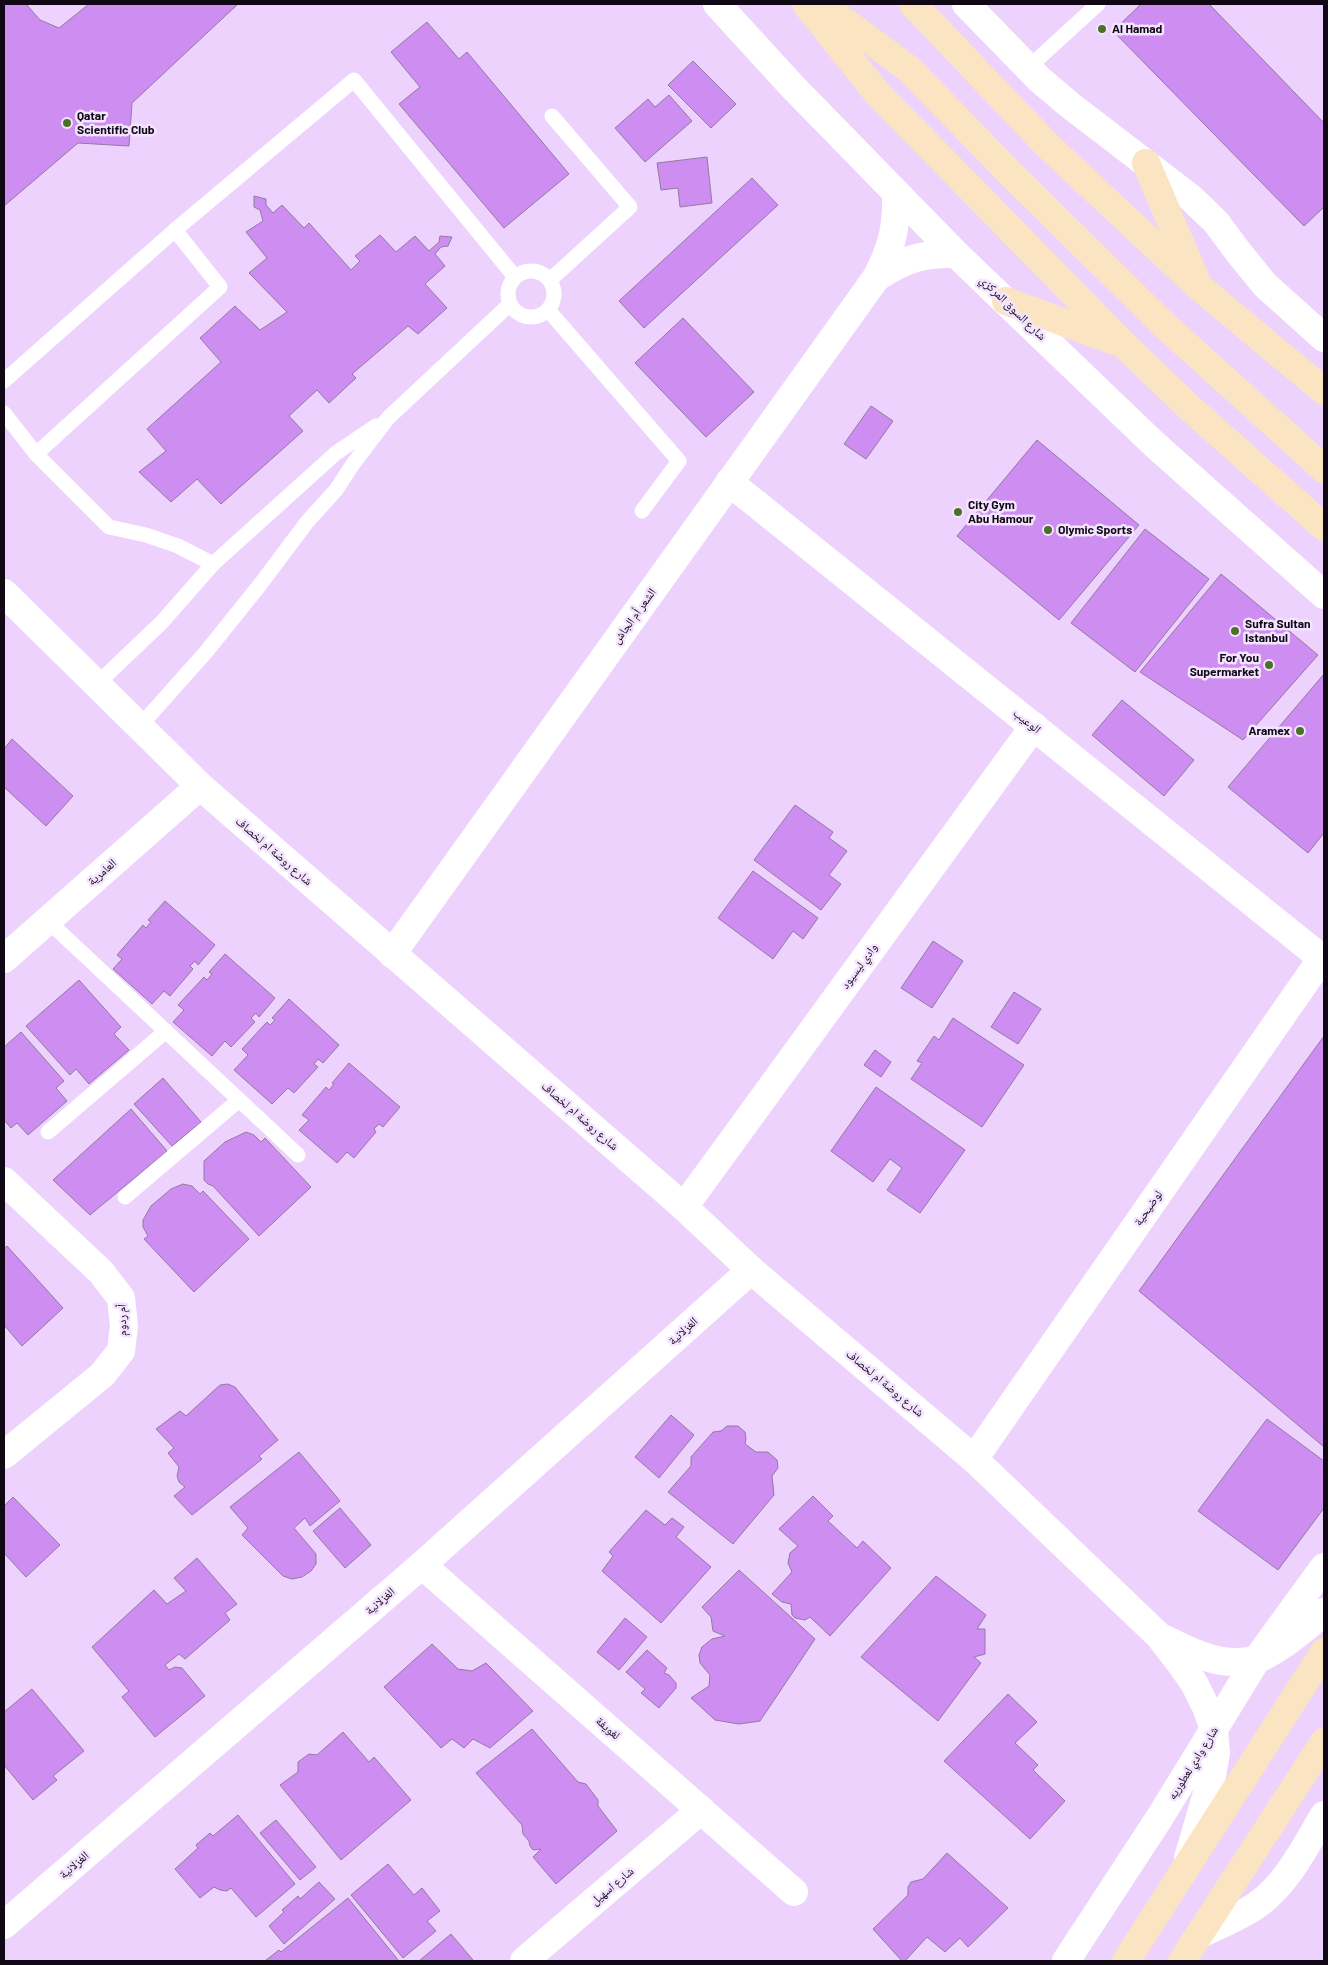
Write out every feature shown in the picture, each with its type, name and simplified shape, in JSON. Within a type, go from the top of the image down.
[{"type":"main road","points":[[806,4],[878,94],[1122,343],[1191,409],[1324,527]]},
{"type":"main road","points":[[821,4],[909,70],[1161,322],[1324,469]]},
{"type":"main road","points":[[912,4],[1047,145],[1198,286],[1324,391]]},
{"type":"main road","points":[[1146,163],[1198,286]]},
{"type":"main road","points":[[1006,300],[1122,343]]},
{"type":"main road","points":[[1126,1961],[1324,1652]]},
{"type":"main road","points":[[1182,1961],[1324,1742]]},
{"type":"street","name":"شارع السوق المركزي","points":[[717,4],[791,85],[956,254],[1154,444],[1324,595]]},
{"type":"street","points":[[966,4],[1028,68],[1071,106],[1191,198],[1216,222],[1238,253],[1265,285],[1324,338]]},
{"type":"street","name":"الشعر أم الجاش","points":[[392,954],[876,278],[887,258],[894,237],[896,192]]},
{"type":"street","name":"الشعر أم الجاش","points":[[876,278],[894,266],[914,258],[935,254],[956,254]]},
{"type":"street","name":"الوعيب","points":[[729,482],[1323,959]]},
{"type":"street","name":"شارع روضة ام لخصاف","points":[[4,593],[200,786],[684,1206],[752,1270],[974,1459],[1159,1636],[1194,1683],[1206,1707],[1214,1730],[1216,1753],[1212,1776],[1185,1870]]},
{"type":"street","name":"وادي ليسيود","points":[[684,1206],[1034,726]]},
{"type":"street","name":"العامرية","points":[[4,959],[200,786]]},
{"type":"street","name":"لوضيحية","points":[[974,1459],[1323,959]]},
{"type":"street","name":"أم ردوم","points":[[4,1181],[101,1272],[121,1298],[124,1326],[121,1351],[102,1375],[4,1454]]},
{"type":"street","name":"الغزلانية","points":[[4,1925],[422,1565],[752,1270]]},
{"type":"street","name":"لغويفة","points":[[422,1565],[794,1892]]},
{"type":"street","name":"شارع وادي لعطوريه","points":[[1066,1961],[1214,1730],[1257,1659],[1324,1567]]},
{"type":"street","name":"شارع روضة ام لخصاف","points":[[1159,1636],[1192,1653],[1212,1659],[1233,1661],[1257,1659],[1288,1641],[1324,1612]]},
{"type":"street","name":"شارع اسهيل","points":[[524,1961],[701,1810]]},
{"type":"street","points":[[1199,1935],[1256,1906],[1273,1890],[1288,1874],[1324,1815]]},
{"type":"lane","points":[[1028,68],[1098,4]]},
{"type":"lane","points":[[4,381],[175,230],[354,80],[515,277]]},
{"type":"lane","points":[[550,280],[630,207],[552,116]]},
{"type":"lane","points":[[36,454],[220,287],[175,230]]},
{"type":"lane","points":[[534,271],[543,274],[550,280],[555,289],[554,299],[549,311],[534,318],[524,317],[516,312],[510,304],[508,294],[509,285],[515,277],[524,272],[534,271]]},
{"type":"lane","points":[[96,685],[162,622],[213,564],[336,453],[388,418],[510,304]]},
{"type":"lane","points":[[549,311],[679,461],[642,511]]},
{"type":"lane","points":[[4,413],[36,454],[108,527],[146,535],[178,546],[213,564]]},
{"type":"lane","points":[[140,726],[206,652],[308,522],[336,490],[388,418]]},
{"type":"lane","points":[[47,920],[298,1155]]},
{"type":"lane","points":[[48,1132],[166,1031]]},
{"type":"lane","points":[[125,1197],[239,1100]]},
{"type":"building","name":"Qatar Scientific Club","points":[[4,4],[26,4],[40,20],[59,28],[89,4],[238,4],[132,103],[129,146],[78,143],[4,206]]},
{"type":"building","points":[[1141,4],[1209,4],[1324,123],[1324,207],[1304,226],[1113,31]]},
{"type":"building","points":[[427,22],[459,59],[467,52],[569,174],[504,228],[399,104],[420,87],[391,52]]},
{"type":"building","points":[[693,61],[736,104],[711,128],[668,85]]},
{"type":"building","points":[[669,95],[692,121],[645,162],[615,128],[648,99],[655,107]]},
{"type":"building","points":[[707,157],[712,203],[680,207],[678,188],[661,190],[657,163]]},
{"type":"building","points":[[752,178],[778,205],[644,328],[619,301]]},
{"type":"building","points":[[254,196],[266,199],[266,205],[273,213],[282,205],[304,228],[309,223],[351,270],[360,261],[355,256],[380,235],[396,252],[415,236],[429,251],[439,242],[440,236],[452,237],[448,246],[441,247],[435,254],[445,266],[425,284],[447,308],[418,334],[408,326],[352,374],[356,378],[329,403],[317,390],[289,416],[303,431],[221,504],[197,479],[171,502],[139,472],[166,451],[147,429],[221,362],[200,338],[235,306],[260,330],[287,312],[249,273],[267,258],[246,232],[263,221],[260,210],[254,207]]},
{"type":"building","points":[[683,318],[754,392],[706,437],[635,363]]},
{"type":"building","points":[[871,406],[893,421],[866,459],[844,444]]},
{"type":"building","name":"Olymic Sports","points":[[1037,440],[1139,525],[1059,620],[957,536]]},
{"type":"building","points":[[1145,529],[1209,579],[1135,672],[1071,623]]},
{"type":"building","points":[[1221,574],[1318,655],[1243,740],[1140,672]]},
{"type":"building","name":"Aramex","points":[[1324,674],[1324,833],[1308,853],[1228,787]]},
{"type":"building","points":[[1122,700],[1194,760],[1164,796],[1092,735]]},
{"type":"building","points":[[12,739],[73,796],[46,826],[4,787],[4,749]]},
{"type":"building","points":[[795,805],[833,832],[829,838],[847,851],[829,875],[841,884],[821,910],[754,860]]},
{"type":"building","points":[[753,871],[818,918],[803,939],[793,931],[773,959],[718,918]]},
{"type":"building","points":[[165,901],[215,945],[198,965],[195,961],[190,966],[193,969],[170,996],[164,991],[152,1004],[113,969],[122,959],[117,955],[143,925],[146,928],[151,922],[148,920]]},
{"type":"building","points":[[933,941],[963,961],[932,1008],[901,988]]},
{"type":"building","points":[[225,954],[275,998],[259,1017],[256,1013],[251,1018],[255,1022],[231,1047],[225,1041],[212,1056],[173,1022],[184,1010],[178,1005],[204,977],[207,980],[212,974],[209,972]]},
{"type":"building","points":[[79,980],[121,1027],[114,1034],[129,1050],[89,1084],[76,1069],[70,1075],[26,1026]]},
{"type":"building","points":[[1014,992],[1041,1009],[1018,1044],[991,1027]]},
{"type":"building","points":[[289,999],[339,1045],[323,1063],[318,1059],[314,1064],[318,1067],[294,1093],[288,1088],[272,1104],[234,1070],[248,1055],[242,1049],[267,1022],[270,1025],[275,1020],[272,1018]]},
{"type":"building","points":[[953,1018],[1024,1065],[982,1127],[911,1079],[922,1063],[917,1061],[934,1036],[939,1040]]},
{"type":"building","points":[[21,1032],[64,1081],[56,1088],[67,1101],[28,1135],[17,1123],[11,1128],[4,1120],[4,1047]]},
{"type":"building","points":[[1324,1036],[1324,1447],[1139,1291]]},
{"type":"building","points":[[875,1050],[891,1062],[881,1077],[864,1065]]},
{"type":"building","points":[[349,1063],[400,1107],[383,1127],[379,1124],[374,1129],[376,1132],[354,1158],[347,1152],[337,1163],[299,1130],[309,1120],[302,1115],[326,1087],[329,1090],[334,1084],[332,1083]]},
{"type":"building","points":[[163,1078],[201,1122],[172,1146],[134,1104]]},
{"type":"building","points":[[876,1087],[965,1150],[920,1213],[887,1190],[902,1168],[890,1159],[873,1182],[831,1151]]},
{"type":"building","points":[[131,1109],[167,1151],[90,1215],[53,1180]]},
{"type":"building","points":[[246,1132],[254,1135],[261,1142],[265,1138],[311,1187],[259,1236],[213,1186],[204,1180],[204,1161],[225,1142]]},
{"type":"building","points":[[183,1184],[192,1186],[200,1194],[203,1191],[249,1239],[194,1292],[144,1239],[148,1236],[143,1227],[143,1220],[151,1206],[171,1189]]},
{"type":"building","points":[[7,1246],[63,1308],[22,1346],[4,1325],[4,1249]]},
{"type":"building","points":[[228,1384],[235,1387],[278,1440],[259,1456],[262,1459],[192,1515],[174,1496],[185,1487],[179,1482],[177,1476],[179,1467],[168,1453],[174,1448],[156,1429],[180,1411],[186,1416],[220,1385]]},
{"type":"building","points":[[671,1415],[694,1435],[659,1478],[635,1457]]},
{"type":"building","points":[[1267,1419],[1324,1461],[1324,1508],[1278,1570],[1198,1511]]},
{"type":"building","points":[[727,1426],[738,1426],[745,1432],[745,1444],[756,1452],[768,1452],[777,1460],[778,1468],[772,1476],[774,1495],[733,1544],[668,1492],[691,1466],[691,1457],[713,1432],[721,1431]]},
{"type":"building","points":[[299,1452],[340,1501],[310,1526],[305,1518],[294,1528],[316,1554],[316,1564],[311,1571],[302,1577],[292,1579],[283,1576],[242,1535],[248,1528],[230,1507]]},
{"type":"building","points":[[813,1496],[833,1516],[828,1521],[857,1548],[863,1541],[891,1568],[830,1636],[810,1617],[805,1620],[795,1618],[792,1615],[791,1604],[782,1602],[772,1594],[792,1572],[788,1563],[790,1553],[798,1546],[779,1529]]},
{"type":"building","points":[[13,1497],[60,1545],[26,1577],[4,1553],[4,1506]]},
{"type":"building","points":[[340,1508],[371,1545],[345,1568],[313,1531]]},
{"type":"building","points":[[646,1510],[665,1525],[672,1518],[684,1527],[676,1537],[711,1567],[661,1623],[602,1571],[613,1556],[609,1552]]},
{"type":"building","points":[[197,1558],[237,1604],[225,1613],[230,1620],[185,1659],[179,1654],[165,1665],[169,1670],[175,1667],[182,1668],[205,1696],[155,1737],[122,1697],[129,1691],[92,1647],[154,1590],[167,1604],[186,1591],[174,1578]]},
{"type":"building","points":[[739,1570],[815,1639],[760,1721],[739,1724],[715,1720],[691,1698],[709,1686],[710,1675],[700,1663],[699,1655],[702,1647],[712,1639],[725,1636],[713,1631],[711,1617],[702,1607]]},
{"type":"building","points":[[936,1576],[986,1615],[977,1629],[985,1629],[985,1654],[974,1657],[981,1663],[938,1721],[861,1657]]},
{"type":"building","points":[[625,1618],[647,1637],[619,1670],[597,1652]]},
{"type":"building","points":[[432,1644],[458,1669],[472,1671],[486,1663],[533,1711],[490,1748],[473,1739],[464,1748],[452,1739],[441,1748],[384,1687]]},
{"type":"building","points":[[647,1650],[667,1668],[664,1673],[669,1675],[676,1683],[676,1688],[659,1708],[641,1693],[645,1689],[626,1672]]},
{"type":"building","points":[[32,1689],[84,1751],[53,1776],[57,1780],[33,1800],[4,1765],[4,1712]]},
{"type":"building","points":[[1008,1694],[1037,1722],[1015,1743],[1038,1765],[1033,1770],[1065,1801],[1030,1839],[944,1761]]},
{"type":"building","points":[[532,1729],[578,1782],[586,1784],[598,1800],[598,1806],[617,1831],[556,1884],[533,1857],[541,1849],[533,1850],[523,1834],[522,1825],[476,1773]]},
{"type":"building","points":[[343,1732],[369,1762],[374,1757],[411,1800],[341,1860],[280,1785],[298,1772],[298,1762],[309,1754],[317,1755]]},
{"type":"building","points":[[238,1815],[295,1884],[256,1917],[231,1888],[227,1891],[214,1887],[200,1898],[175,1869],[198,1848],[196,1845],[210,1833],[213,1836]]},
{"type":"building","points":[[276,1820],[316,1867],[300,1880],[260,1833]]},
{"type":"building","points":[[947,1853],[1008,1908],[968,1947],[960,1938],[945,1952],[927,1937],[905,1961],[902,1961],[873,1929],[908,1895],[908,1887],[911,1882],[923,1879]]},
{"type":"building","points":[[388,1864],[414,1895],[422,1888],[440,1911],[427,1921],[436,1931],[403,1958],[351,1895]]},
{"type":"building","points":[[319,1882],[335,1899],[284,1944],[269,1926],[284,1912],[282,1910],[298,1896],[300,1899]]},
{"type":"building","points":[[348,1898],[399,1961],[265,1961],[279,1950],[281,1952]]},
{"type":"building","points":[[451,1934],[473,1960],[419,1961]]},
{"type":"place","name":"Al Hamad","points":[[1102,29]]},
{"type":"place","name":"Qatar Scientific Club","points":[[67,123]]},
{"type":"place","name":"City Gym Abu Hamour","points":[[958,512]]},
{"type":"place","name":"Olymic Sports","points":[[1048,530]]},
{"type":"place","name":"Sufra Sultan Istanbul","points":[[1235,631]]},
{"type":"place","name":"For You Supermarket","points":[[1269,665]]},
{"type":"place","name":"Aramex","points":[[1300,731]]}]
